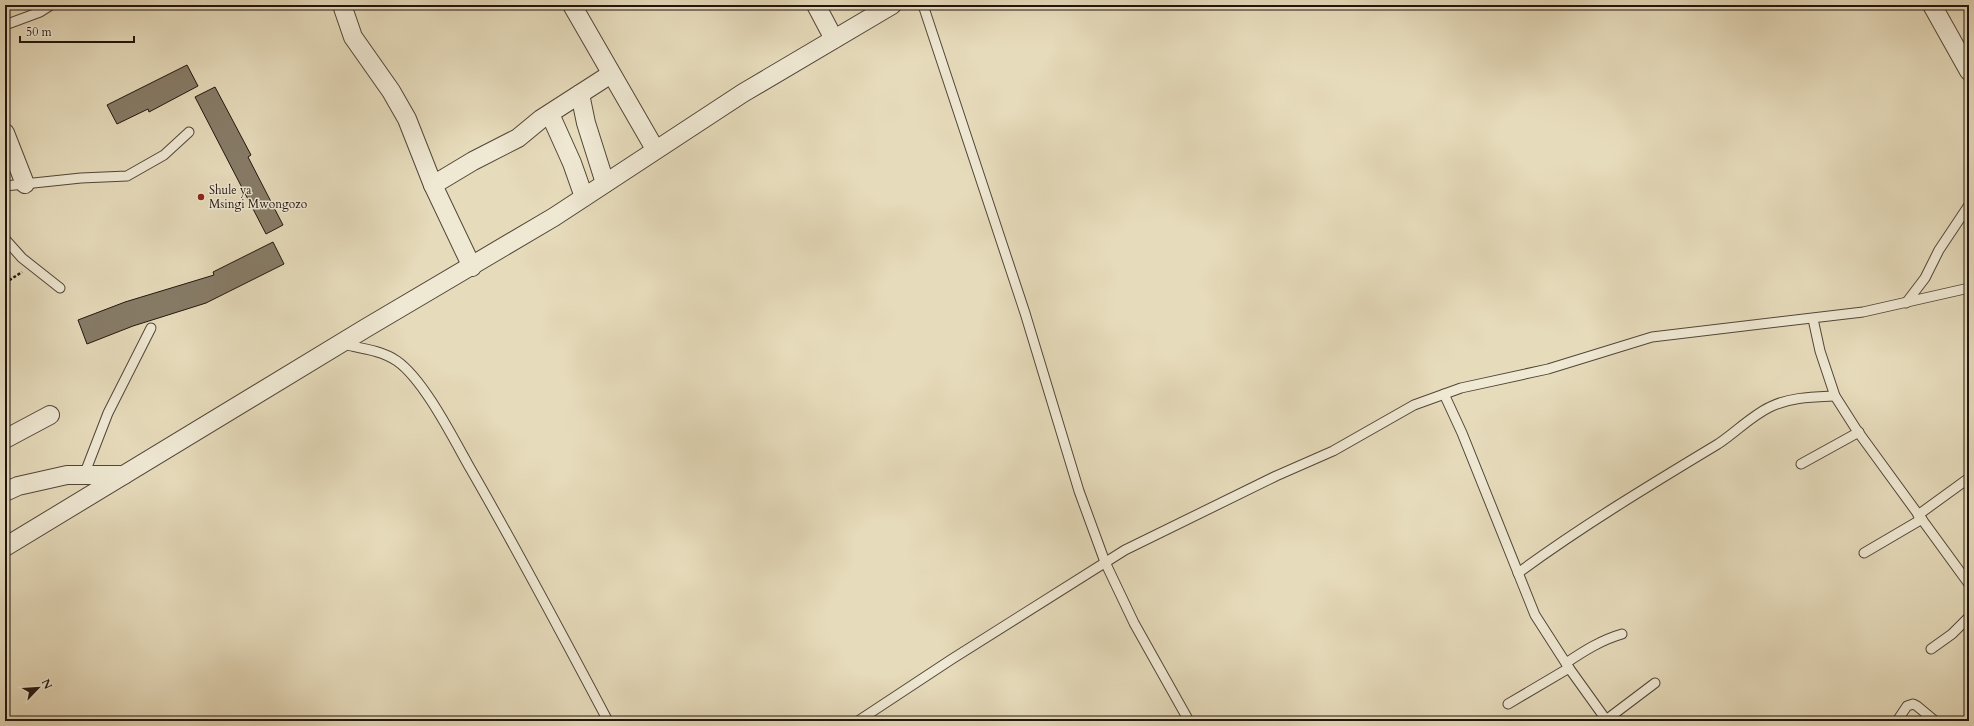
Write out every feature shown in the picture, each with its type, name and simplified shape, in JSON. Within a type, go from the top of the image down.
[{"type":"street","points":[[342,5],[353,37],[391,91],[407,119],[433,185],[472,267]]},
{"type":"street","points":[[572,5],[655,149]]},
{"type":"street","points":[[816,5],[834,39]]},
{"type":"street","points":[[5,547],[340,344],[472,267],[584,197],[655,149],[743,93],[892,5]]},
{"type":"street","points":[[1932,5],[1969,71]]},
{"type":"street","points":[[433,185],[473,161],[518,138],[550,114],[611,74]]},
{"type":"street","points":[[580,94],[586,123],[605,182]]},
{"type":"street","points":[[550,114],[572,163],[584,197]]},
{"type":"street","points":[[5,132],[25,184]]},
{"type":"street","points":[[5,439],[50,415]]},
{"type":"street","points":[[5,492],[18,486],[67,474],[125,475]]},
{"type":"lane","points":[[5,25],[40,12],[51,5]]},
{"type":"lane","points":[[922,5],[1025,313],[1079,491],[1105,562],[1134,623],[1189,721]]},
{"type":"lane","points":[[5,186],[81,178],[127,176],[164,155],[189,132]]},
{"type":"lane","points":[[1906,303],[1925,278],[1955,224],[1969,204]]},
{"type":"lane","points":[[5,239],[22,258],[60,288]]},
{"type":"lane","points":[[858,721],[952,659],[1125,550],[1276,476],[1333,451],[1414,405],[1460,388],[1548,369],[1652,337],[1863,312],[1969,288]]},
{"type":"lane","points":[[1813,319],[1820,351],[1835,396],[1859,432],[1969,584]]},
{"type":"lane","points":[[84,475],[108,413],[151,328]]},
{"type":"lane","points":[[340,344],[372,351],[396,360],[414,377],[447,426],[494,509],[565,638],[608,721]]},
{"type":"lane","points":[[1444,394],[1462,433],[1536,615],[1605,719]]},
{"type":"lane","points":[[1518,573],[1558,544],[1644,488],[1720,443],[1770,407],[1793,400],[1835,396]]},
{"type":"lane","points":[[1801,464],[1859,432]]},
{"type":"lane","points":[[1864,553],[1920,517],[1969,478]]},
{"type":"lane","points":[[1931,649],[1952,634],[1969,617]]},
{"type":"lane","points":[[1508,704],[1568,665],[1590,647],[1606,639],[1622,634]]},
{"type":"lane","points":[[1595,721],[1605,719],[1656,683]]},
{"type":"lane","points":[[1897,721],[1907,706],[1913,704],[1935,721]]},
{"type":"path","points":[[5,283],[31,266]]},
{"type":"building","points":[[187,65],[198,86],[149,112],[148,109],[117,124],[107,105]]},
{"type":"building","points":[[215,87],[251,155],[248,157],[283,225],[266,234],[195,97]]},
{"type":"building","points":[[273,242],[284,264],[206,303],[133,326],[87,344],[78,320],[125,302],[214,275],[213,272]]},
{"type":"place","name":"Shule ya Msingi Mwongozo","points":[[201,197]]}]
